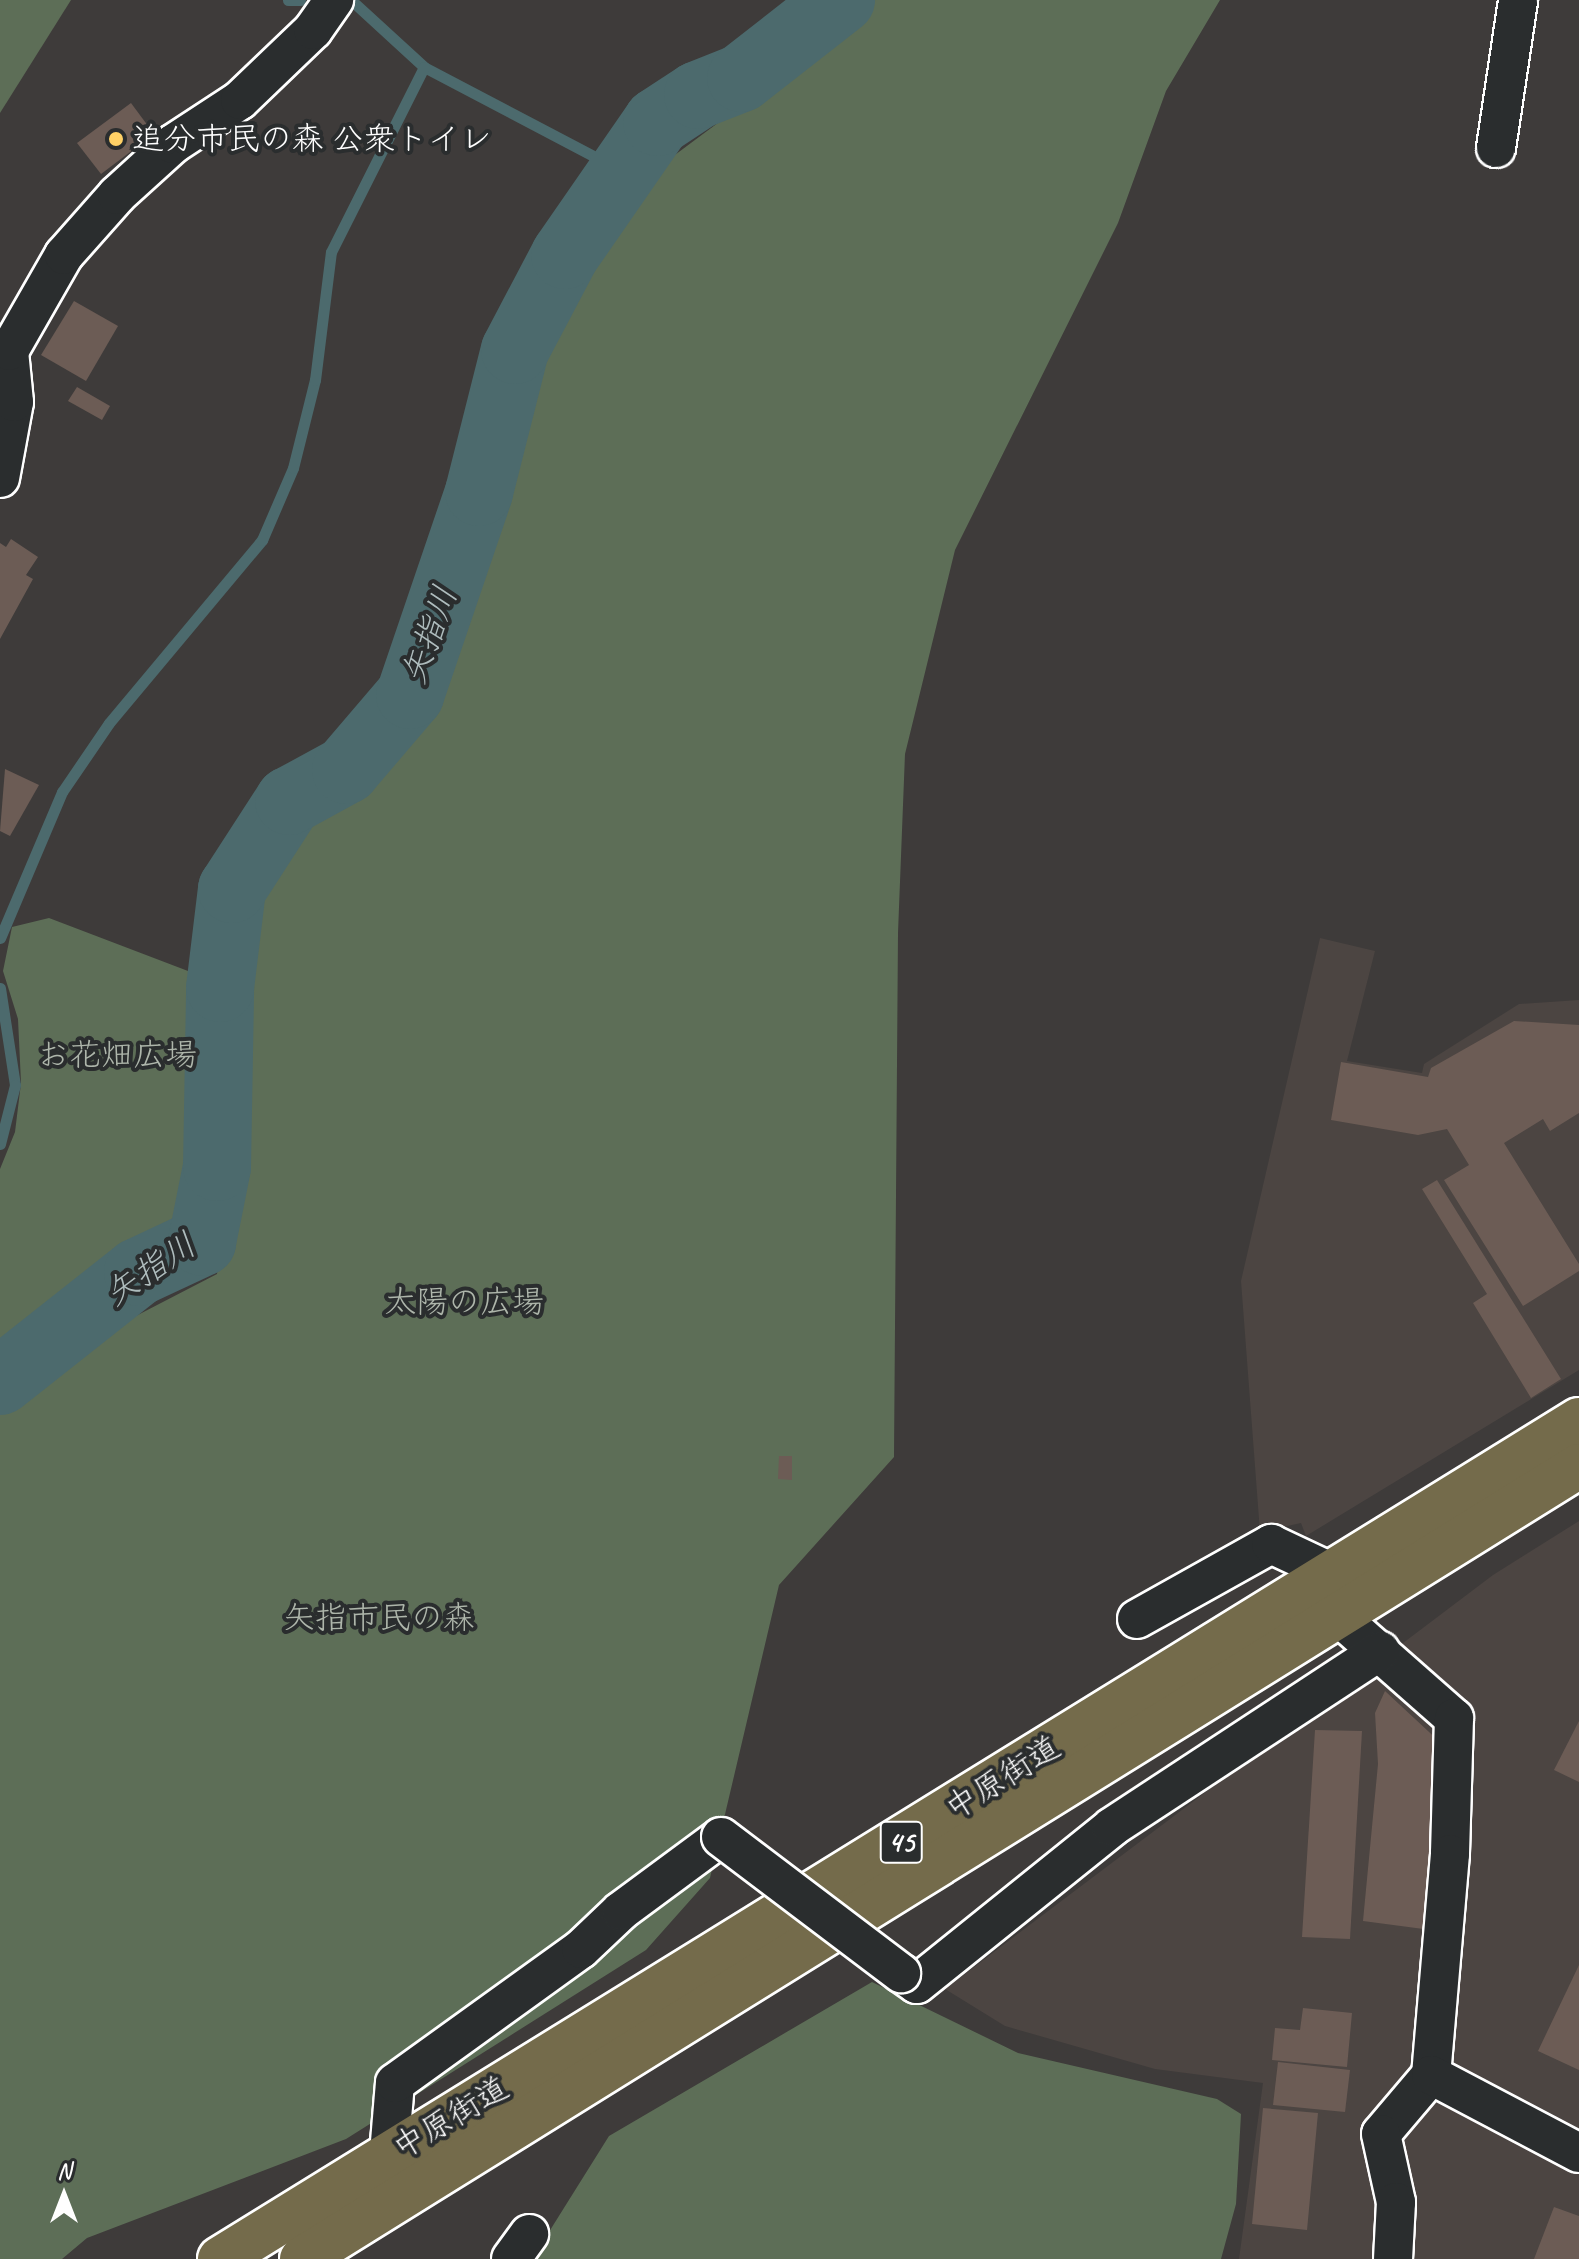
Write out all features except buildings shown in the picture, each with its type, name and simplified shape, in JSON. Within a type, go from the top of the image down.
[{"type":"main road","name":"中原街道","points":[[220,2259],[1579,1420]]},
{"type":"main road","name":"中原街道","points":[[302,2259],[1579,1466]]},
{"type":"street","points":[[0,478],[14,402],[9,351],[64,255],[117,195],[173,144],[240,100],[313,30],[334,0]]},
{"type":"street","points":[[1496,148],[1518,0]]},
{"type":"street","points":[[1137,1619],[1271,1544],[1333,1573]]},
{"type":"street","points":[[1337,1615],[1454,1718],[1450,1854],[1431,2075],[1381,2134],[1396,2202],[1393,2259]]},
{"type":"street","points":[[389,2154],[395,2083],[581,1949],[621,1911],[721,1837],[917,1984],[1112,1827],[1380,1651]]},
{"type":"street","points":[[1431,2075],[1579,2153]]},
{"type":"shaded area","points":[[1320,938],[1375,951],[1347,1061],[1422,1073],[1424,1064],[1519,1004],[1579,1000],[1579,1370],[1306,1536],[1301,1523],[1260,1532],[1241,1281]]},
{"type":"shaded area","points":[[1579,1521],[1579,2259],[1239,2259],[1263,2083],[1155,2069],[1005,2026],[945,1989],[1493,1575]]},
{"type":"green space","points":[[0,0],[71,0],[0,113]]},
{"type":"green space","name":"矢指市民の森","points":[[866,0],[1220,0],[1166,91],[1118,223],[955,550],[905,754],[898,933],[894,1457],[779,1585],[710,1878],[646,1950],[346,2139],[87,2238],[62,2259],[0,2259],[0,1403],[45,1363],[217,1274],[251,1032],[232,889],[293,827],[423,724],[549,335],[644,178],[837,34]]},
{"type":"green space","name":"お花畑広場","points":[[49,918],[209,979],[215,1066],[195,1189],[168,1238],[0,1361],[0,1169],[15,1132],[21,1083],[18,1019],[3,971],[12,927]]},
{"type":"green space","points":[[872,1982],[1018,2053],[1217,2099],[1241,2114],[1236,2204],[1221,2259],[532,2259],[609,2136]]},
{"type":"waterway","points":[[288,0],[300,0]]},
{"type":"waterway","points":[[351,0],[424,67],[624,172]]},
{"type":"waterway","name":"矢指川","points":[[0,1381],[138,1272],[202,1242],[217,1167],[220,988],[232,889],[289,801],[346,770],[410,695],[479,492],[515,350],[565,255],[657,122],[698,95],[741,78],[841,0]]},
{"type":"waterway","points":[[0,938],[62,792],[109,723],[262,540],[293,468],[315,380],[331,252],[424,67]]},
{"type":"waterway","points":[[0,988],[15,1085],[0,1144]]},
{"type":"place","name":"追分市民の森 公衆トイレ","points":[[116,139]]},
{"type":"park label","name":"太陽の広場","points":[[464,1302]]}]
